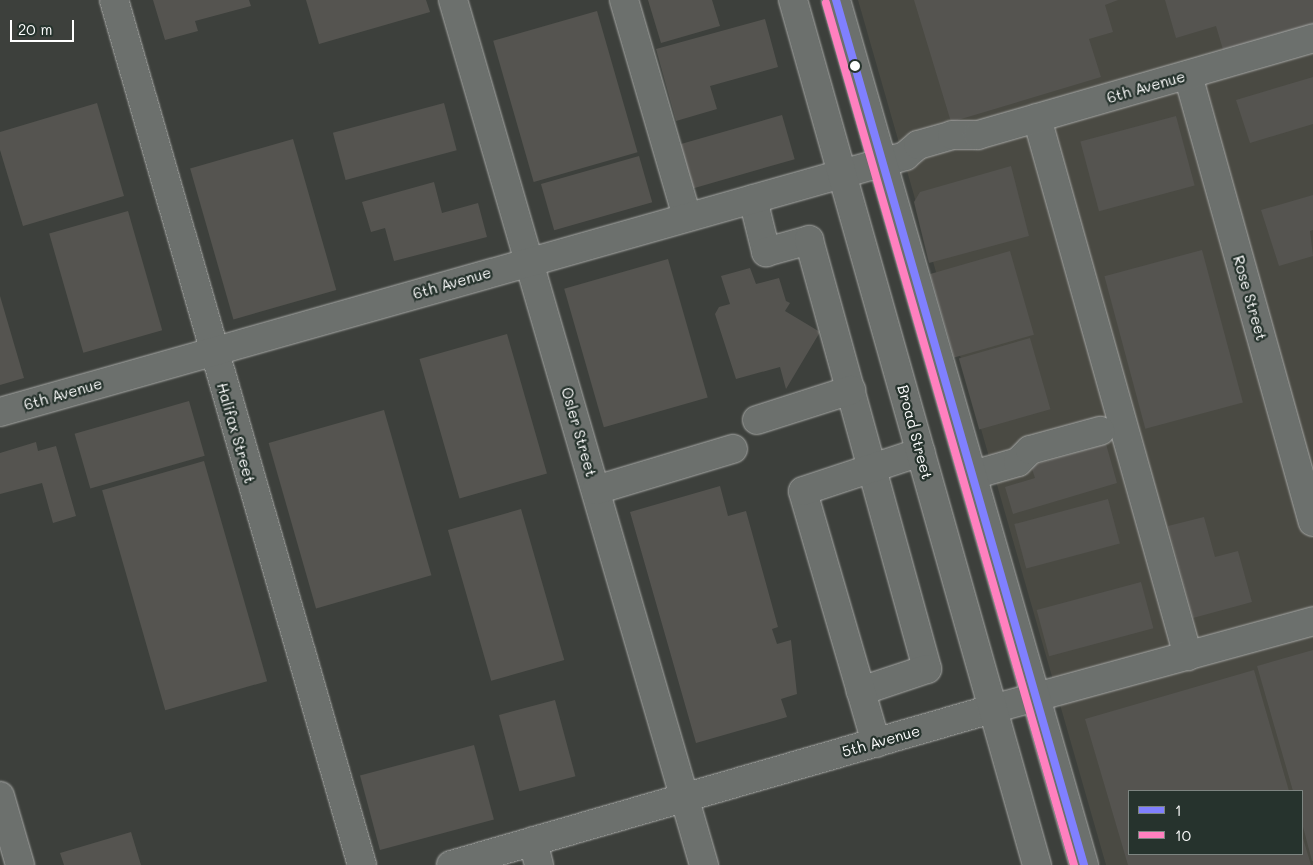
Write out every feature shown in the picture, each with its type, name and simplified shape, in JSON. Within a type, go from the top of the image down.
[{"type":"street","name":"Halifax Street","points":[[114,0],[212,352],[362,865]]},
{"type":"street","name":"Osler Street","points":[[453,0],[704,865]]},
{"type":"street","points":[[624,0],[687,217]]},
{"type":"street","name":"Broad Street","points":[[793,0],[1037,865]]},
{"type":"street","points":[[836,0],[894,159],[973,475],[1084,865]]},
{"type":"street","name":"6th Avenue","points":[[0,412],[894,159],[922,161],[956,150],[978,135],[1313,38]]},
{"type":"street","name":"Rose Street","points":[[1188,75],[1313,522]]},
{"type":"street","points":[[1037,118],[1188,656]]},
{"type":"street","points":[[754,199],[766,252],[809,240],[927,668],[861,691]]},
{"type":"street","points":[[757,420],[851,390]]},
{"type":"street","points":[[973,475],[1018,462],[1030,450],[1100,430]]},
{"type":"street","points":[[596,490],[733,449]]},
{"type":"street","points":[[876,743],[802,492],[921,452]]},
{"type":"street","name":"5th Avenue","points":[[451,865],[536,853],[684,796],[1313,620]]},
{"type":"street","points":[[0,796],[20,865]]},
{"type":"shaded area","points":[[858,0],[1313,0],[1313,865],[1106,865]]},
{"type":"building","points":[[153,0],[249,0],[251,6],[195,21],[198,31],[165,40]]},
{"type":"building","points":[[306,0],[426,0],[430,12],[319,44]]},
{"type":"building","points":[[648,0],[712,0],[720,26],[661,43]]},
{"type":"building","points":[[914,0],[1118,0],[1105,5],[1113,32],[1089,39],[1101,77],[951,122]]},
{"type":"building","points":[[1165,0],[1313,0],[1313,27],[1224,53],[1216,26],[1176,38]]},
{"type":"building","points":[[597,11],[638,152],[534,182],[493,41]]},
{"type":"building","points":[[765,19],[778,67],[710,86],[717,109],[676,121],[656,49]]},
{"type":"building","points":[[1313,77],[1313,124],[1250,143],[1236,100]]},
{"type":"building","points":[[97,103],[124,196],[23,226],[0,150],[0,132]]},
{"type":"building","points":[[444,103],[457,150],[346,180],[333,133]]},
{"type":"building","points":[[782,115],[795,159],[693,188],[680,144]]},
{"type":"building","points":[[1176,116],[1195,186],[1099,211],[1080,142]]},
{"type":"building","points":[[293,139],[336,290],[233,319],[190,168]]},
{"type":"building","points":[[639,156],[652,202],[554,230],[541,184]]},
{"type":"building","points":[[1011,166],[1029,236],[929,263],[914,202],[920,192]]},
{"type":"building","points":[[434,182],[442,213],[478,203],[487,237],[394,261],[385,228],[371,232],[362,202]]},
{"type":"building","points":[[1313,195],[1313,230],[1310,231],[1313,256],[1279,266],[1261,210]]},
{"type":"building","points":[[128,211],[162,330],[83,353],[49,234]]},
{"type":"building","points":[[1202,250],[1243,403],[1145,429],[1104,276]]},
{"type":"building","points":[[1010,251],[1034,335],[954,358],[930,274]]},
{"type":"building","points":[[668,259],[708,397],[604,427],[564,289]]},
{"type":"building","points":[[750,268],[756,284],[779,278],[786,301],[790,303],[785,311],[820,332],[786,389],[780,367],[736,379],[715,314],[719,307],[730,304],[721,276]]},
{"type":"building","points":[[0,296],[24,378],[0,385]]},
{"type":"building","points":[[507,334],[547,473],[459,498],[420,359]]},
{"type":"building","points":[[1030,338],[1050,409],[979,430],[959,358]]},
{"type":"building","points":[[189,401],[205,456],[90,489],[75,434]]},
{"type":"building","points":[[384,410],[431,575],[316,608],[269,443]]},
{"type":"building","points":[[36,442],[38,451],[56,446],[76,516],[53,523],[42,483],[0,494],[0,453]]},
{"type":"building","points":[[1106,444],[1117,483],[1013,514],[1005,487],[1035,478],[1031,466]]},
{"type":"building","points":[[204,461],[267,681],[165,710],[102,490]]},
{"type":"building","points":[[720,486],[728,516],[746,511],[778,627],[772,629],[777,644],[791,640],[797,694],[781,699],[787,717],[696,743],[630,512]]},
{"type":"building","points":[[1108,499],[1120,543],[1026,569],[1014,524]]},
{"type":"building","points":[[521,509],[564,660],[491,681],[448,530]]},
{"type":"building","points":[[1204,517],[1215,557],[1238,551],[1252,602],[1193,618],[1168,526]]},
{"type":"building","points":[[1141,582],[1153,628],[1049,656],[1037,610]]},
{"type":"building","points":[[1313,650],[1313,861],[1303,827],[1303,790],[1293,790],[1257,666]]},
{"type":"building","points":[[1254,670],[1289,790],[1128,790],[1128,855],[1303,855],[1303,838],[1311,865],[1128,865],[1085,719]]},
{"type":"building","points":[[555,700],[575,776],[519,791],[499,715]]},
{"type":"building","points":[[474,745],[494,819],[380,850],[360,776]]},
{"type":"building","points":[[131,832],[141,865],[64,865],[60,853]]},
{"type":"transit line","name":"1","points":[[836,0],[1084,865]]},
{"type":"transit line","name":"10","points":[[826,3],[1074,865]]}]
